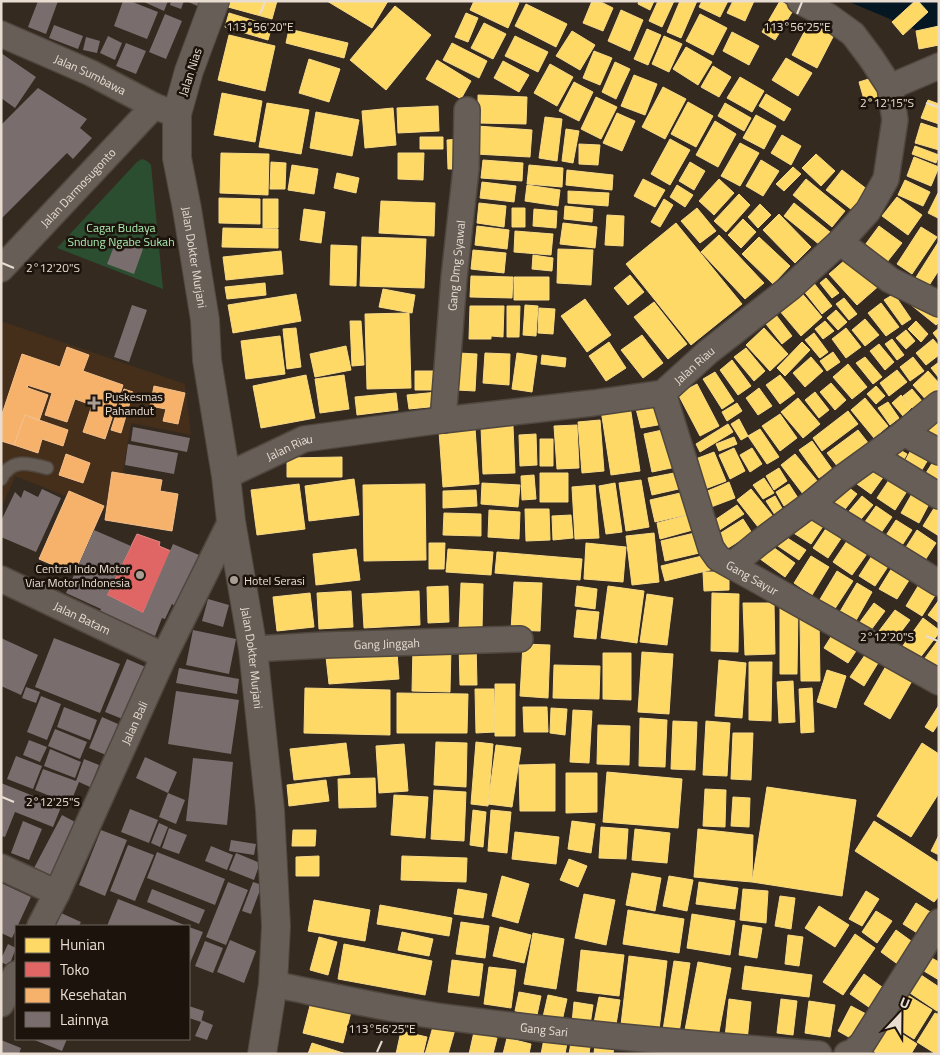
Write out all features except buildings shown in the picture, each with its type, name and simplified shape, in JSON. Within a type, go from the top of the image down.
[{"type":"street","name":"Jalan Nias","points":[[166,110],[189,71],[215,1]]},
{"type":"street","name":"Jalan Riau","points":[[226,476],[304,439],[663,393],[708,352],[790,287],[840,242],[868,211],[886,179],[896,120],[890,87],[872,58],[853,34],[828,16],[800,1]]},
{"type":"street","name":"Jalan Sumbawa","points":[[1,34],[91,73],[166,110]]},
{"type":"street","points":[[890,87],[939,66]]},
{"type":"street","name":"Jalan Darmosugonto","points":[[1,269],[166,110]]},
{"type":"street","name":"Jalan Dokter Murjani","points":[[166,110],[187,209],[205,320],[207,360],[226,476],[231,521],[253,649],[262,724],[270,810],[276,926],[273,984],[262,1054]]},
{"type":"street","name":"Gang Dmg Syawal","points":[[443,420],[454,278],[466,169],[467,110]]},
{"type":"street","points":[[840,242],[890,280],[939,304]]},
{"type":"street","name":"Gang Sayur","points":[[663,393],[711,548],[718,558],[939,682]]},
{"type":"street","points":[[732,565],[939,404]]},
{"type":"street","points":[[904,433],[939,452]]},
{"type":"street","points":[[872,456],[939,496]]},
{"type":"street","points":[[811,504],[939,583]]},
{"type":"street","name":"Jalan Bali","points":[[41,925],[57,893],[164,656],[231,521]]},
{"type":"street","name":"Jalan Batam","points":[[1,578],[164,656]]},
{"type":"street","name":"Gang Jinggah","points":[[253,649],[520,639]]},
{"type":"street","points":[[1,867],[57,893]]},
{"type":"street","points":[[861,1051],[931,953],[939,922]]},
{"type":"street","points":[[1,1004],[15,976]]},
{"type":"street","name":"Gang Sari","points":[[273,984],[445,1017],[627,1038],[819,1054]]},
{"type":"lane","points":[[1,479],[4,473],[17,464],[31,463],[47,468]]},
{"type":"shaded area","name":"Puskesmas Pahandut","points":[[1,321],[185,384],[191,435],[131,423],[116,516],[15,476],[1,509]]},
{"type":"green space","name":"Cagar Budaya Sndung Ngabe Sukah","points":[[142,159],[151,165],[163,289],[57,248],[137,162]]},
{"type":"water","points":[[847,1],[939,1],[939,38],[921,32]]},
{"type":"place","name":"Puskesmas Pahandut","points":[[94,403]]},
{"type":"place","name":"Central Indo Motor Viar Motor Indonesia","points":[[140,575]]},
{"type":"place","name":"Hotel Serasi","points":[[234,580]]}]
